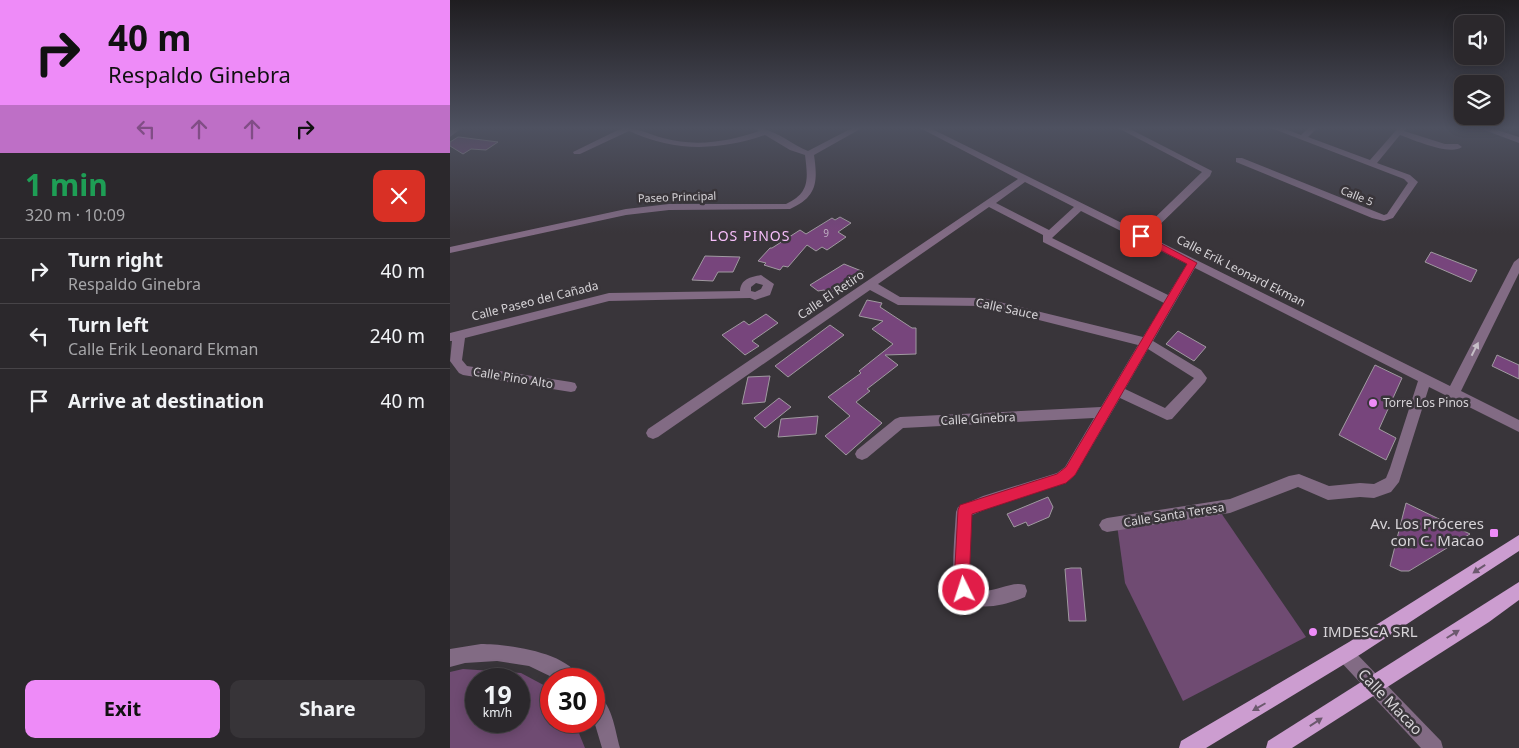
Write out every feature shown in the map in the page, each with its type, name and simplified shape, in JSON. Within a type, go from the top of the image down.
[{"type":"main road","points":[[1188,748],[1346,655],[1519,542]]},
{"type":"main road","points":[[1275,748],[1483,616],[1519,590]]},
{"type":"street","name":"Paseo Principal","points":[[450,250],[643,210],[669,207],[787,207],[798,203],[809,192],[811,178],[810,163]]},
{"type":"street","name":"Calle Erik Leonard Ekman","points":[[995,163],[1519,426]]},
{"type":"street","points":[[1141,236],[1207,174],[1207,171],[1191,163]]},
{"type":"street","name":"Calle 5","points":[[1246,163],[1384,218],[1390,216],[1414,182],[1371,164]]},
{"type":"street","name":"Calle El Retiro","points":[[653,433],[1025,178]]},
{"type":"street","points":[[989,203],[1048,237],[1170,301]]},
{"type":"street","points":[[1048,237],[1081,206]]},
{"type":"street","points":[[1453,393],[1519,262]]},
{"type":"street","points":[[1019,591],[977,600],[967,595],[962,584],[964,512],[983,502],[1066,476],[1075,464],[1192,263]]},
{"type":"street","name":"Calle Sauce","points":[[870,285],[898,302],[978,302],[1146,342],[1197,373],[1201,378],[1167,415],[1117,391]]},
{"type":"street","name":"Calle Paseo del Cañada","points":[[454,336],[588,300],[609,297],[748,295]]},
{"type":"street","name":"Calle Pino Alto","points":[[454,336],[456,361],[463,370],[571,387]]},
{"type":"street","name":"Calle Santa Teresa","points":[[1107,525],[1230,506],[1288,482],[1299,480],[1328,493],[1360,490],[1374,491],[1386,487],[1392,482],[1395,475],[1424,378]]},
{"type":"street","name":"Calle Ginebra","points":[[862,454],[900,423],[1105,412]]},
{"type":"street","points":[[450,658],[484,652],[511,654],[544,661],[557,668]]},
{"type":"street","name":"Calle Macao","points":[[1346,655],[1434,748]]},
{"type":"street","points":[[605,728],[611,748]]},
{"type":"shaded area","points":[[1219,510],[1306,637],[1183,701],[1125,583],[1117,525]]},
{"type":"shaded area","points":[[463,669],[465,669],[465,733],[530,733],[530,678],[540,683],[540,733],[579,733],[585,748],[450,748],[450,672]]},
{"type":"building","points":[[840,217],[851,223],[838,232],[846,237],[827,250],[822,247],[816,251],[807,245],[788,267],[783,266],[780,270],[758,261],[770,248],[800,230],[806,234],[832,218],[835,220]]},
{"type":"building","points":[[1431,252],[1477,270],[1471,282],[1425,262]]},
{"type":"building","points":[[705,256],[740,257],[733,272],[718,272],[713,281],[692,280]]},
{"type":"building","points":[[844,264],[864,272],[836,288],[831,294],[824,290],[818,291],[810,285]]},
{"type":"building","points":[[867,300],[882,303],[880,307],[912,328],[916,328],[916,354],[885,355],[898,365],[867,389],[870,391],[856,402],[882,423],[846,455],[825,436],[850,416],[828,397],[861,373],[859,371],[893,344],[872,329],[883,321],[859,316]]},
{"type":"building","points":[[766,314],[778,323],[752,341],[759,346],[745,355],[722,335],[744,321],[749,325]]},
{"type":"building","points":[[830,325],[844,335],[788,377],[775,366]]},
{"type":"building","points":[[1178,331],[1206,347],[1194,361],[1166,344]]},
{"type":"building","points":[[1497,355],[1519,365],[1519,379],[1492,366]]},
{"type":"building","name":"Torre Los Pinos","points":[[1375,365],[1402,378],[1379,429],[1396,438],[1386,460],[1339,435]]},
{"type":"building","points":[[770,376],[765,402],[742,404],[748,377]]},
{"type":"building","points":[[779,398],[791,407],[765,428],[754,418]]},
{"type":"building","points":[[818,416],[816,434],[778,437],[781,419]]},
{"type":"building","points":[[1048,497],[1053,507],[1049,517],[1028,526],[1026,522],[1014,527],[1007,514]]},
{"type":"building","points":[[1406,503],[1470,534],[1409,571],[1401,571],[1390,566]]},
{"type":"building","points":[[1081,568],[1086,621],[1069,621],[1065,569]]},
{"type":"place","name":"Torre Los Pinos","points":[[1373,403]]},
{"type":"place","name":"Av. Los Próceres con C. Macao","points":[[1494,533]]},
{"type":"place","name":"IMDESCA SRL","points":[[1313,632]]},
{"type":"district","name":"LOS PINOS","points":[[750,236]]},
{"type":"route","points":[[964,590],[962,584],[965,510],[983,502],[1066,476],[1075,464],[1192,263],[1141,236]]}]
